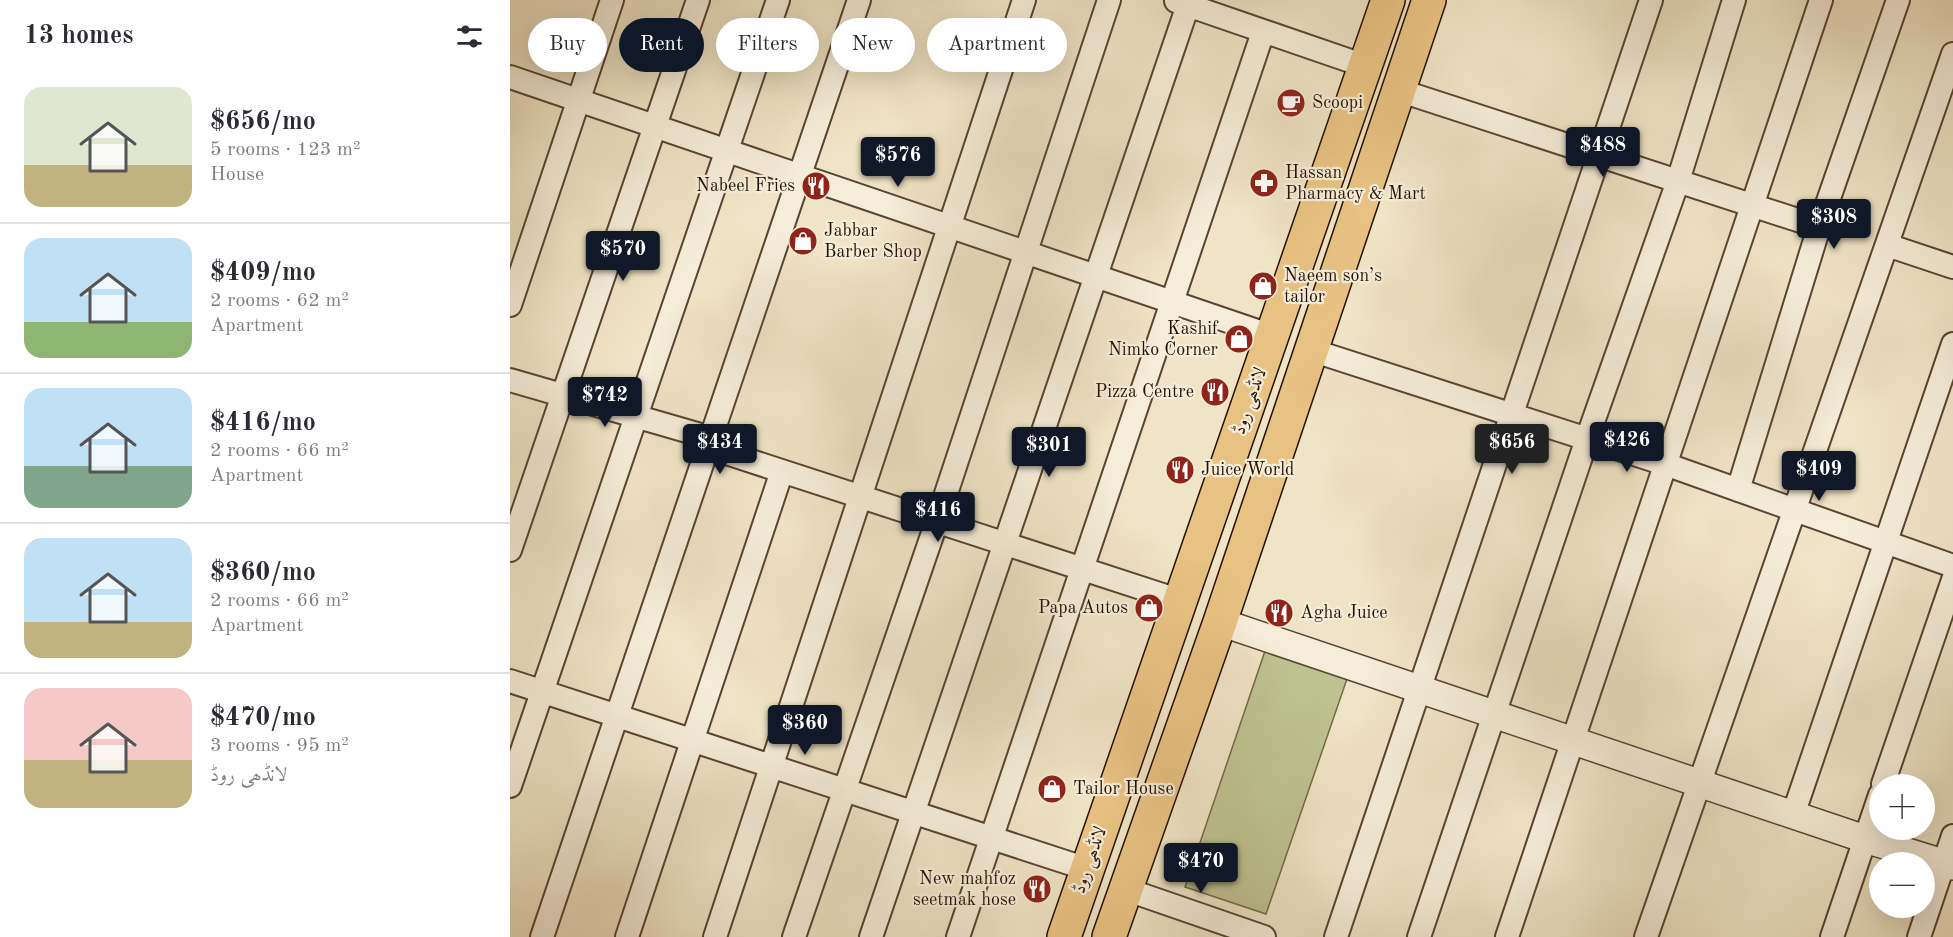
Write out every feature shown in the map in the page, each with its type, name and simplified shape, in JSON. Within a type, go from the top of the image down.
[{"type":"main road","name":"لانڈھی روڈ","points":[[1064,937],[1388,0]]},
{"type":"main road","points":[[1109,937],[1220,622],[1429,0]]},
{"type":"street","points":[[510,305],[612,0]]},
{"type":"street","points":[[510,550],[698,0]]},
{"type":"street","points":[[510,786],[778,0]]},
{"type":"street","points":[[542,937],[859,0]]},
{"type":"street","points":[[715,937],[1024,0]]},
{"type":"street","points":[[794,937],[937,521],[1109,0]]},
{"type":"street","points":[[1336,937],[1651,0]]},
{"type":"street","points":[[1419,937],[1587,439],[1678,181],[1734,0]]},
{"type":"street","points":[[1507,937],[1821,0]]},
{"type":"street","points":[[1738,490],[1819,227],[1898,0]]},
{"type":"street","points":[[871,937],[1096,277],[1181,3],[1365,66]]},
{"type":"street","points":[[958,937],[1263,32]]},
{"type":"street","points":[[1646,937],[1953,54]]},
{"type":"street","points":[[510,77],[1272,336]]},
{"type":"street","points":[[1398,90],[1819,227]]},
{"type":"street","points":[[1887,245],[1953,267]]},
{"type":"street","points":[[1793,815],[1953,344]]},
{"type":"street","points":[[1311,350],[1665,464],[1953,567]]},
{"type":"street","points":[[510,380],[636,416],[782,471],[1180,600]]},
{"type":"street","points":[[627,937],[782,471]]},
{"type":"street","points":[[1886,774],[1953,580]]},
{"type":"street","points":[[1220,622],[1865,839],[1948,864]]},
{"type":"street","points":[[510,681],[1087,868]]},
{"type":"street","points":[[1832,937],[1869,827]]},
{"type":"street","points":[[1919,937],[1948,864],[1953,836]]},
{"type":"street","points":[[1125,889],[1264,937]]},
{"type":"green space","points":[[1266,648],[1348,676],[1266,914],[1185,887]]},
{"type":"place","name":"Scoopi","points":[[1291,103]]},
{"type":"place","name":"Hassan Pharmacy & Mart","points":[[1264,183]]},
{"type":"place","name":"Nabeel Fries","points":[[816,186]]},
{"type":"place","name":"Jabbar Barber Shop","points":[[803,241]]},
{"type":"place","name":"Naeem son’s tailor","points":[[1263,286]]},
{"type":"place","name":"Kashif Nimko Corner","points":[[1239,339]]},
{"type":"place","name":"Pizza Centre","points":[[1215,392]]},
{"type":"place","name":"Juice World","points":[[1180,470]]},
{"type":"place","name":"Papa Autos","points":[[1149,608]]},
{"type":"place","name":"Agha Juice","points":[[1279,613]]},
{"type":"place","name":"Tailor House","points":[[1052,789]]},
{"type":"place","name":"New mahfoz seetmak hose","points":[[1037,889]]}]
